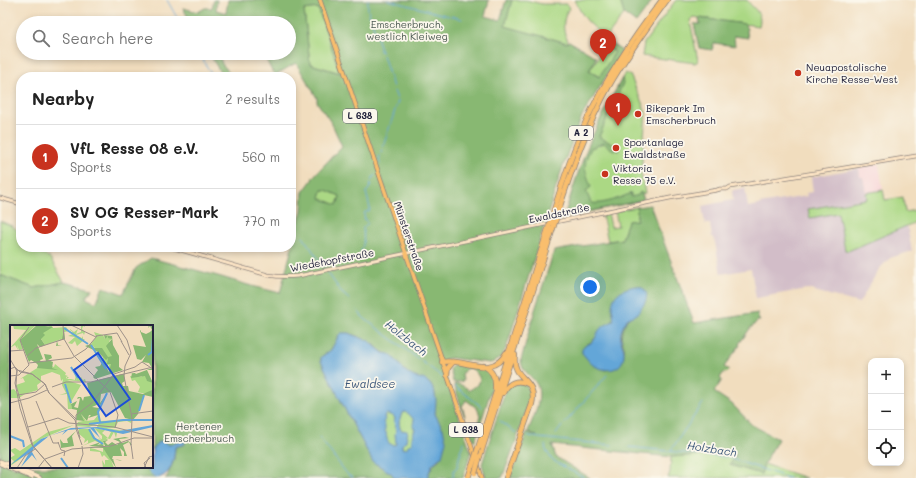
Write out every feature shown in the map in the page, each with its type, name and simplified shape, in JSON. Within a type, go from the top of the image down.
[{"type":"highway","name":"A 2","points":[[474,476],[519,336],[553,219],[568,178],[589,126],[609,86],[627,52],[662,0]]},
{"type":"highway","name":"A 2","points":[[627,52],[667,0]]},
{"type":"highway","name":"A 2","points":[[468,478],[512,340],[551,226]]},
{"type":"highway","points":[[506,478],[532,404],[533,395],[527,381],[518,373],[515,366],[514,360],[519,336]]},
{"type":"highway","points":[[443,363],[453,361],[482,366],[492,366],[500,361],[504,356],[512,340]]},
{"type":"highway","points":[[447,375],[448,368],[452,362]]},
{"type":"highway","points":[[443,363],[460,362]]},
{"type":"highway","points":[[482,366],[491,370],[494,376],[494,398]]},
{"type":"highway","points":[[497,405],[505,389],[512,382],[522,381],[530,387]]},
{"type":"main road","name":"Münsterstraße","points":[[320,0],[482,478]]},
{"type":"main road","name":"Ewaldstraße","points":[[406,253],[650,202],[717,190],[726,192],[734,187],[916,156]]},
{"type":"main road","points":[[0,198],[16,203]]},
{"type":"main road","name":"Wiedehopfstraße","points":[[188,252],[277,277],[298,276],[406,253]]},
{"type":"main road","points":[[0,461],[10,466]]},
{"type":"main road","points":[[0,464],[32,478]]},
{"type":"main road","points":[[16,468],[40,478]]},
{"type":"shaded area","points":[[879,164],[883,190],[866,193],[863,177],[860,177],[859,168]]},
{"type":"shaded area","points":[[859,168],[860,177],[863,177],[866,192],[883,190],[885,200],[903,197],[905,212],[916,210],[916,222],[907,226],[912,251],[890,258],[879,269],[859,303],[807,289],[756,298],[751,269],[721,274],[714,237],[712,237],[710,224],[705,224],[702,206],[733,200],[733,190],[745,188],[748,207],[807,196],[806,193],[813,192],[811,177]]},
{"type":"green space","points":[[214,0],[217,0],[216,10],[226,13],[228,0],[489,0],[485,16],[500,20],[506,0],[512,0],[505,26],[567,43],[569,41],[596,57],[589,71],[599,77],[615,52],[606,46],[609,42],[622,51],[582,116],[560,175],[504,352],[499,359],[490,363],[451,358],[446,359],[441,363],[471,452],[463,478],[427,478],[430,470],[439,460],[443,429],[435,414],[435,393],[431,385],[424,380],[409,374],[394,358],[380,351],[374,344],[350,333],[339,335],[331,350],[321,357],[321,361],[373,462],[391,473],[395,478],[165,478],[167,477],[174,460],[175,447],[185,444],[178,442],[169,445],[162,441],[157,443],[153,449],[153,325],[10,325],[10,468],[147,468],[148,471],[156,478],[0,478],[0,275],[34,288],[64,282],[92,289],[86,298],[96,303],[103,287],[123,294],[136,268],[151,258],[280,293],[291,252],[296,252],[296,233],[302,210],[303,192],[313,177],[342,146],[332,124],[317,102],[317,98],[296,63],[280,72],[273,72],[266,60],[296,60],[296,16],[187,16],[183,8],[198,12],[205,8],[212,8]],"holes":[[[318,8],[340,73],[310,64],[304,10]],[[322,190],[326,190],[340,196],[337,205],[320,198]]]},
{"type":"green space","points":[[512,0],[526,0],[542,4],[567,4],[569,8],[565,18],[564,27],[568,43],[504,26]]},
{"type":"green space","points":[[575,0],[620,0],[624,14],[607,37],[588,22]]},
{"type":"green space","points":[[620,0],[653,0],[636,23],[624,14]]},
{"type":"green space","points":[[676,0],[747,0],[759,14],[759,26],[693,17],[690,20],[698,61],[695,63],[642,56],[644,43]]},
{"type":"green space","points":[[318,8],[341,73],[310,64],[304,10]]},
{"type":"green space","points":[[699,18],[746,24],[748,38],[734,36],[735,46],[714,43],[712,50],[699,48],[694,24],[700,24]]},
{"type":"green space","points":[[606,46],[615,52],[600,77],[589,71]]},
{"type":"green space","points":[[213,60],[221,60],[222,64],[229,72],[220,72]]},
{"type":"green space","name":"Sportanlage Ewaldstraße","points":[[625,73],[630,75],[646,112],[641,173],[645,193],[642,194],[644,200],[564,217],[589,145],[599,122]]},
{"type":"green space","points":[[622,78],[623,83],[616,99],[612,101],[613,104],[599,137],[617,146],[619,151],[613,150],[604,143],[591,148],[586,159],[585,168],[591,187],[586,191],[591,203],[606,202],[631,193],[631,197],[639,195],[641,192],[644,200],[564,217],[589,145]]},
{"type":"green space","points":[[322,190],[326,190],[340,196],[337,205],[320,198]]},
{"type":"green space","points":[[883,190],[885,200],[903,197],[905,212],[916,210],[916,222],[848,251],[845,250],[838,213],[810,218],[808,209],[867,199],[866,193]]},
{"type":"green space","points":[[650,205],[694,323],[758,313],[758,318],[760,321],[757,321],[751,327],[724,367],[729,370],[726,373],[724,372],[720,378],[722,380],[714,392],[732,404],[752,425],[778,439],[764,464],[761,474],[730,465],[736,454],[728,453],[671,457],[552,445],[556,457],[590,478],[510,478],[527,432],[537,436],[528,431],[537,407],[539,394],[538,388],[534,380],[521,364],[521,360],[554,251],[622,239],[628,221],[637,220],[637,207]],"holes":[[[636,286],[641,287],[637,314],[627,319],[622,331],[621,337],[625,350],[606,370],[595,366],[582,353],[586,345],[594,340],[613,321],[614,315],[612,310],[627,288]]]},
{"type":"green space","points":[[637,207],[637,220],[628,221],[622,239],[608,241],[602,214],[608,213],[611,227],[618,226],[615,211]]},
{"type":"green space","points":[[0,221],[14,227],[16,230],[16,252],[40,252],[50,258],[64,282],[34,288],[0,275]]},
{"type":"green space","points":[[454,364],[482,368],[489,372],[492,377],[493,384],[475,441],[470,432],[476,430],[480,416],[478,409],[466,400],[462,406],[464,416],[454,384],[460,385],[469,390],[478,385],[480,380],[475,371],[470,368],[464,370],[462,374],[463,381],[453,382],[450,369]]},
{"type":"green space","points":[[518,383],[527,386],[530,391],[530,397],[514,447],[502,478],[486,478],[482,464],[505,392],[510,385]]},
{"type":"green space","points":[[404,412],[412,417],[415,427],[412,444],[403,449],[402,445],[406,441],[407,434],[404,430],[401,431],[399,422],[402,413]]},
{"type":"green space","points":[[387,414],[395,418],[396,444],[394,445],[390,444],[385,432],[383,422],[385,415]]},
{"type":"green space","points":[[728,453],[736,454],[730,465],[761,474],[764,464],[806,478],[668,478],[671,457]]},
{"type":"water","points":[[636,286],[645,291],[647,297],[636,315],[627,319],[622,329],[621,343],[624,349],[624,358],[622,362],[619,366],[611,370],[606,370],[593,365],[582,353],[582,348],[593,341],[600,329],[613,321],[612,303],[616,295],[627,288]]},
{"type":"water","name":"Ewaldsee","points":[[341,333],[348,333],[369,341],[383,353],[389,354],[394,358],[409,374],[428,382],[434,389],[436,401],[435,414],[443,429],[446,441],[442,456],[432,465],[427,478],[395,478],[391,473],[373,462],[321,361],[321,357],[331,350]],"holes":[[[404,412],[409,414],[414,420],[413,426],[415,429],[412,437],[412,444],[403,449],[402,445],[406,441],[408,434],[407,431],[400,429],[399,422],[402,413]],[[387,414],[395,418],[396,444],[394,445],[390,444],[385,431],[385,425],[383,422],[385,420],[384,417]]]},
{"type":"water","points":[[162,441],[169,445],[182,441],[185,442],[185,444],[175,447],[173,462],[169,471],[161,477],[155,478],[148,471],[147,468],[153,468],[153,449],[157,443]]},
{"type":"waterway","name":"Holzbach","points":[[167,0],[176,16]]},
{"type":"waterway","points":[[368,0],[370,16]]},
{"type":"waterway","points":[[388,0],[449,16]]},
{"type":"waterway","points":[[451,16],[462,19]]},
{"type":"waterway","points":[[371,19],[380,46],[380,51],[382,52]]},
{"type":"waterway","points":[[383,55],[393,87]]},
{"type":"waterway","name":"Holzbach","points":[[203,60],[210,72]]},
{"type":"waterway","points":[[380,164],[380,156],[398,101],[394,91]]},
{"type":"waterway","points":[[371,180],[375,175]]},
{"type":"waterway","points":[[362,257],[361,252],[364,240],[363,228],[368,223],[365,220],[364,215],[370,208],[366,192],[371,183]]},
{"type":"waterway","name":"Holzbach","points":[[303,237],[324,267]]},
{"type":"waterway","name":"Holzbach","points":[[328,273],[342,293],[350,300]]},
{"type":"waterway","name":"Holzbach","points":[[357,310],[365,319],[444,378]]},
{"type":"waterway","points":[[565,423],[607,375]]},
{"type":"waterway","name":"Holzbach","points":[[455,386],[482,407]]},
{"type":"waterway","points":[[671,450],[703,403]]},
{"type":"waterway","name":"Holzbach","points":[[500,421],[517,433]]},
{"type":"waterway","points":[[556,434],[562,426]]},
{"type":"waterway","name":"Holzbach","points":[[525,435],[539,438],[612,445]]},
{"type":"waterway","points":[[319,437],[348,475],[353,478]]},
{"type":"waterway","points":[[451,478],[454,476],[453,472],[457,467],[459,456],[461,455],[460,451],[464,442]]},
{"type":"waterway","points":[[545,445],[546,450],[552,460],[584,478]]},
{"type":"waterway","name":"Holzbach","points":[[629,447],[726,457],[789,478]]},
{"type":"place","name":"SV OG Resser-Mark","points":[[603,62]]},
{"type":"place","name":"Neuapostolische Kirche Resse-West","points":[[798,73]]},
{"type":"place","name":"Bikepark Im Emscherbruch","points":[[638,114]]},
{"type":"place","name":"VfL Resse 08 e.V.","points":[[618,126]]},
{"type":"place","name":"Sportanlage Ewaldstraße","points":[[616,148]]},
{"type":"place","name":"Viktoria Resse 75 e.V.","points":[[605,174]]},
{"type":"park label","name":"Emscherbruch, westlich Kleiweg","points":[[407,30]]},
{"type":"park label","name":"Hertener Emscherbruch","points":[[199,432]]}]
